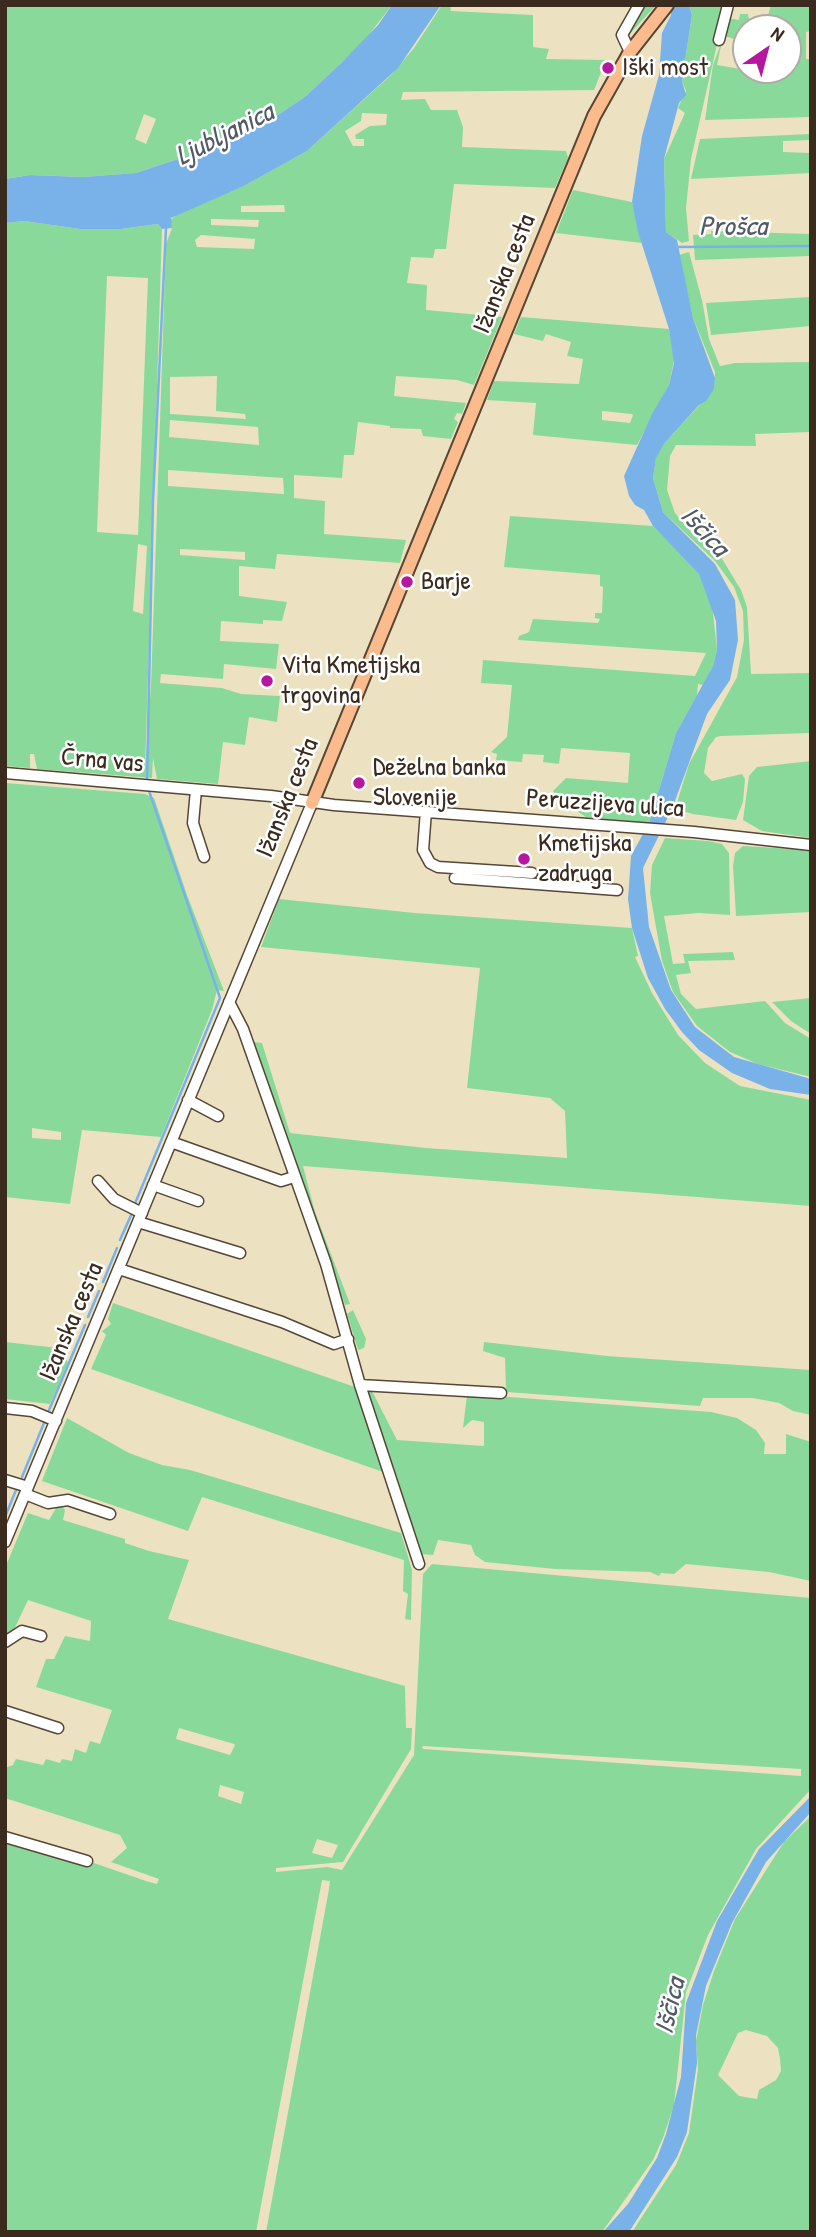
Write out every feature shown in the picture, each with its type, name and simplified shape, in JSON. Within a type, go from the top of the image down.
[{"type":"main road","name":"Ižanska cesta","points":[[313,803],[594,116],[630,52],[667,5]]},
{"type":"street","points":[[630,52],[622,35],[639,5]]},
{"type":"street","points":[[719,40],[728,5]]},
{"type":"street","name":"Črna vas","points":[[5,773],[313,803]]},
{"type":"street","points":[[196,790],[193,823],[204,857]]},
{"type":"street","name":"Peruzzijeva ulica","points":[[313,803],[694,832],[811,845]]},
{"type":"street","name":"Ižanska cesta","points":[[5,1542],[313,803]]},
{"type":"street","points":[[426,811],[423,850],[430,863],[439,867],[532,873]]},
{"type":"street","points":[[455,878],[617,890]]},
{"type":"street","points":[[229,1002],[243,1029],[326,1264],[360,1385],[419,1564]]},
{"type":"street","points":[[188,1100],[218,1116]]},
{"type":"street","points":[[171,1142],[281,1181],[294,1177]]},
{"type":"street","points":[[98,1181],[114,1199],[140,1217],[240,1254]]},
{"type":"street","points":[[153,1185],[198,1201]]},
{"type":"street","points":[[119,1269],[282,1322],[334,1344],[348,1339]]},
{"type":"street","points":[[360,1385],[501,1393]]},
{"type":"street","points":[[5,1408],[32,1411],[56,1421]]},
{"type":"street","points":[[5,1480],[48,1503],[68,1500],[110,1514]]},
{"type":"street","points":[[5,1642],[22,1630],[41,1636]]},
{"type":"street","points":[[5,1712],[58,1728]]},
{"type":"street","points":[[5,1837],[87,1861]]},
{"type":"green space","points":[[5,5],[392,5],[364,41],[306,96],[281,113],[208,149],[136,173],[83,177],[30,175],[5,179]],"holes":[[[144,114],[156,119],[146,144],[135,139]]]},
{"type":"green space","points":[[442,5],[450,5],[451,11],[533,15],[533,47],[549,49],[546,59],[606,60],[594,90],[403,92],[401,100],[425,99],[431,110],[457,110],[463,127],[462,147],[566,151],[568,158],[555,188],[454,184],[446,249],[435,249],[433,258],[411,257],[407,283],[427,285],[426,310],[502,317],[474,385],[457,380],[396,376],[394,396],[466,403],[462,414],[457,413],[454,419],[458,422],[451,439],[423,436],[421,429],[390,428],[358,422],[354,455],[344,455],[342,478],[294,475],[294,498],[325,501],[324,534],[406,540],[400,563],[277,554],[275,569],[239,566],[239,596],[287,602],[282,621],[263,620],[263,624],[221,621],[220,641],[279,644],[276,669],[224,664],[223,679],[161,674],[160,683],[222,688],[241,694],[280,696],[277,722],[249,717],[245,745],[223,742],[218,784],[157,779],[153,758],[152,778],[37,769],[34,754],[30,754],[30,768],[5,766],[5,223],[24,221],[80,229],[121,229],[158,224],[162,229],[145,770],[151,686],[166,244],[172,228],[170,220],[179,213],[244,186],[307,151],[391,75],[414,48]],"holes":[[[362,113],[387,114],[386,125],[370,126],[355,135],[356,139],[364,139],[364,146],[353,146],[345,131],[361,121]],[[284,205],[285,212],[241,212],[241,206]],[[211,219],[259,220],[258,227],[211,225]],[[201,235],[255,239],[254,249],[197,247],[195,240]],[[107,276],[148,278],[138,535],[97,532]],[[217,376],[216,411],[245,414],[246,419],[170,414],[170,377]],[[170,420],[258,427],[259,445],[169,437]],[[168,470],[283,478],[284,494],[168,486]],[[138,544],[147,546],[143,614],[133,611]],[[180,549],[245,552],[245,560],[180,555]]]},
{"type":"green space","points":[[644,5],[656,5],[629,35],[631,25]]},
{"type":"green space","points":[[689,5],[726,5],[691,159],[686,208],[689,241],[682,243],[666,232],[664,159],[685,113],[678,108],[686,91],[682,81],[692,15]]},
{"type":"green space","points":[[771,5],[811,5],[811,31],[806,32],[806,59],[811,59],[811,117],[705,120],[713,65],[722,41],[717,65],[732,68],[732,84],[802,84],[802,14],[768,14]]},
{"type":"green space","points":[[727,18],[732,19],[732,38],[723,35]]},
{"type":"green space","points":[[811,134],[811,173],[691,179],[700,139]],"holes":[[[810,140],[810,153],[783,152],[783,141]]]},
{"type":"green space","points":[[573,190],[632,202],[642,243],[556,233]]},
{"type":"green space","points":[[711,231],[811,234],[811,256],[695,260],[693,235],[711,234]]},
{"type":"green space","points":[[689,252],[709,339],[720,366],[735,363],[811,362],[811,432],[755,434],[756,446],[676,445],[670,456],[667,490],[675,513],[691,532],[718,552],[741,590],[747,607],[751,674],[811,673],[811,733],[721,736],[716,737],[708,748],[704,773],[712,781],[742,774],[745,779],[743,802],[736,820],[675,809],[689,764],[737,677],[744,640],[743,611],[734,587],[715,561],[663,512],[653,478],[656,457],[664,444],[714,389],[715,372],[693,318],[679,255]]},
{"type":"green space","points":[[811,297],[811,326],[711,335],[706,303]]},
{"type":"green space","points":[[521,317],[669,329],[675,356],[669,385],[637,445],[533,435],[536,403],[487,400],[494,381],[579,384],[583,359],[567,356],[571,342],[546,334],[543,341],[514,334]],"holes":[[[602,411],[632,414],[630,423],[602,420]]]},
{"type":"green space","points":[[510,516],[653,526],[699,573],[712,604],[717,650],[713,666],[703,685],[698,684],[697,695],[676,733],[649,823],[586,817],[577,811],[579,800],[575,797],[557,796],[553,791],[566,778],[628,783],[630,753],[561,748],[559,764],[543,762],[544,755],[523,754],[522,762],[496,760],[497,754],[491,752],[507,737],[512,685],[481,683],[483,660],[695,676],[706,653],[518,640],[519,636],[529,632],[533,619],[598,623],[600,619],[595,618],[595,613],[602,613],[603,587],[600,586],[600,575],[504,567]]},
{"type":"green space","points":[[811,761],[811,838],[762,831],[743,820],[749,776],[757,767]]},
{"type":"green space","points":[[5,783],[145,794],[154,798],[224,991],[217,990],[212,1010],[161,1137],[82,1130],[70,1204],[5,1197]],"holes":[[[32,1128],[61,1132],[61,1140],[32,1138]]]},
{"type":"green space","points":[[665,838],[722,844],[729,853],[730,915],[699,913],[664,916],[673,964],[685,963],[683,954],[733,952],[735,960],[688,961],[691,973],[676,975],[681,994],[696,1009],[765,1001],[785,1023],[811,1039],[811,1077],[758,1064],[730,1052],[697,1026],[673,992],[662,961],[650,893],[652,865]]},
{"type":"green space","points":[[743,846],[811,850],[811,912],[736,916],[733,866],[735,853]]},
{"type":"green space","points":[[279,899],[415,913],[632,928],[638,956],[635,957],[652,993],[678,1035],[705,1063],[740,1086],[811,1100],[811,1206],[303,1166],[315,1212],[350,1304],[345,1305],[251,1045],[254,1042],[262,1043],[290,1133],[426,1148],[567,1158],[565,1111],[550,1098],[467,1088],[480,968],[261,947]]},
{"type":"green space","points":[[811,998],[811,1034],[791,1021],[772,1002]]},
{"type":"green space","points":[[113,1303],[355,1387],[383,1472],[91,1369],[106,1335],[102,1331],[111,1324],[108,1319]]},
{"type":"green space","points":[[353,1310],[366,1339],[364,1348],[358,1350],[347,1314]]},
{"type":"green space","points":[[5,1342],[67,1349],[65,1357],[68,1362],[50,1404],[5,1399]]},
{"type":"green space","points":[[484,1342],[607,1356],[811,1370],[811,1415],[793,1411],[779,1403],[753,1398],[703,1398],[700,1406],[506,1392],[505,1358],[483,1351]]},
{"type":"green space","points":[[367,1390],[372,1391],[397,1440],[484,1446],[484,1422],[472,1420],[463,1428],[467,1395],[482,1395],[711,1412],[737,1418],[756,1430],[765,1443],[764,1454],[786,1454],[786,1434],[811,1442],[811,1581],[769,1572],[686,1564],[674,1574],[661,1573],[659,1576],[650,1572],[555,1569],[485,1562],[475,1555],[471,1545],[438,1540],[433,1555],[419,1554]]},
{"type":"green space","points":[[67,1418],[129,1453],[162,1465],[190,1470],[401,1533],[412,1570],[411,1620],[405,1619],[408,1594],[403,1591],[404,1560],[202,1497],[188,1531],[42,1481]]},
{"type":"green space","points":[[59,1503],[65,1510],[63,1520],[125,1539],[125,1543],[149,1551],[189,1560],[168,1619],[405,1686],[406,1728],[412,1728],[411,1749],[343,1862],[276,1868],[276,1872],[327,1867],[342,1870],[414,1755],[423,1574],[432,1564],[811,1598],[811,1789],[756,1849],[708,1935],[686,1992],[674,2105],[663,2138],[653,2160],[602,2232],[266,2232],[329,1889],[330,1881],[322,1880],[256,2232],[5,2232],[5,1841],[89,1867],[91,1862],[157,1884],[159,1879],[111,1862],[127,1848],[120,1835],[5,1798],[5,1768],[13,1765],[16,1759],[43,1765],[46,1759],[60,1763],[62,1759],[72,1761],[75,1749],[86,1753],[90,1741],[100,1744],[112,1710],[36,1687],[46,1659],[54,1659],[65,1636],[90,1641],[91,1621],[28,1600],[11,1636],[5,1640],[5,1568],[28,1513],[49,1520]],"holes":[[[179,1728],[235,1745],[230,1755],[176,1739]],[[422,1746],[801,1769],[801,1776],[423,1749]],[[220,1785],[244,1792],[241,1804],[218,1796]],[[317,1839],[338,1845],[332,1858],[312,1853]]]},
{"type":"green space","points":[[811,1816],[811,2232],[632,2232],[676,2165],[689,2133],[698,2069],[696,2041],[703,2005],[714,1971],[735,1919],[784,1842]],"holes":[[[746,2030],[767,2036],[778,2048],[781,2071],[776,2080],[759,2090],[757,2099],[739,2096],[718,2075],[738,2033]]]},
{"type":"water","points":[[392,5],[441,5],[398,68],[307,151],[244,186],[171,218],[172,228],[162,229],[158,224],[121,229],[80,229],[24,221],[5,223],[5,179],[30,175],[83,177],[136,173],[208,149],[281,113],[306,96],[342,62],[378,25]]},
{"type":"water","name":"Iščica","points":[[670,5],[689,5],[692,15],[682,81],[686,95],[679,103],[664,159],[666,232],[677,240],[693,318],[715,378],[714,389],[706,401],[699,405],[664,444],[656,458],[653,478],[663,512],[715,564],[735,600],[738,640],[730,680],[707,714],[672,809],[643,868],[649,927],[671,990],[695,1027],[734,1057],[811,1079],[811,1095],[770,1089],[732,1073],[699,1050],[682,1032],[665,1009],[648,978],[632,928],[628,899],[631,856],[649,823],[676,733],[713,666],[717,650],[716,621],[699,574],[653,526],[644,510],[635,505],[629,496],[624,476],[652,414],[669,385],[674,363],[669,329],[638,232],[632,202],[642,136],[659,75],[662,33],[671,15]]},
{"type":"water","name":"Iščica","points":[[811,1796],[811,1812],[766,1862],[732,1923],[706,1986],[696,2035],[697,2063],[687,2132],[677,2157],[629,2232],[603,2232],[628,2204],[657,2158],[666,2134],[681,2077],[686,2003],[717,1921],[759,1849]]},
{"type":"waterway","points":[[147,781],[153,501],[166,228]]},
{"type":"waterway","name":"Prošca","points":[[678,247],[811,246]]},
{"type":"waterway","points":[[134,1206],[220,998],[148,788]]},
{"type":"waterway","points":[[120,1240],[132,1213]]},
{"type":"waterway","points":[[103,1282],[117,1248]]},
{"type":"waterway","points":[[88,1317],[99,1291]]},
{"type":"waterway","points":[[49,1410],[85,1325]]},
{"type":"waterway","points":[[22,1477],[44,1423]]},
{"type":"waterway","points":[[5,1517],[16,1490]]},
{"type":"place","name":"Iški most","points":[[608,68]]},
{"type":"place","name":"Barje","points":[[407,582]]},
{"type":"place","name":"Vita Kmetijska trgovina","points":[[267,681]]},
{"type":"place","name":"Deželna banka Slovenije","points":[[359,783]]},
{"type":"place","name":"Kmetijska zadruga","points":[[524,859]]},
{"type":"water label","name":"Ljubljanica","points":[[225,135]]}]
